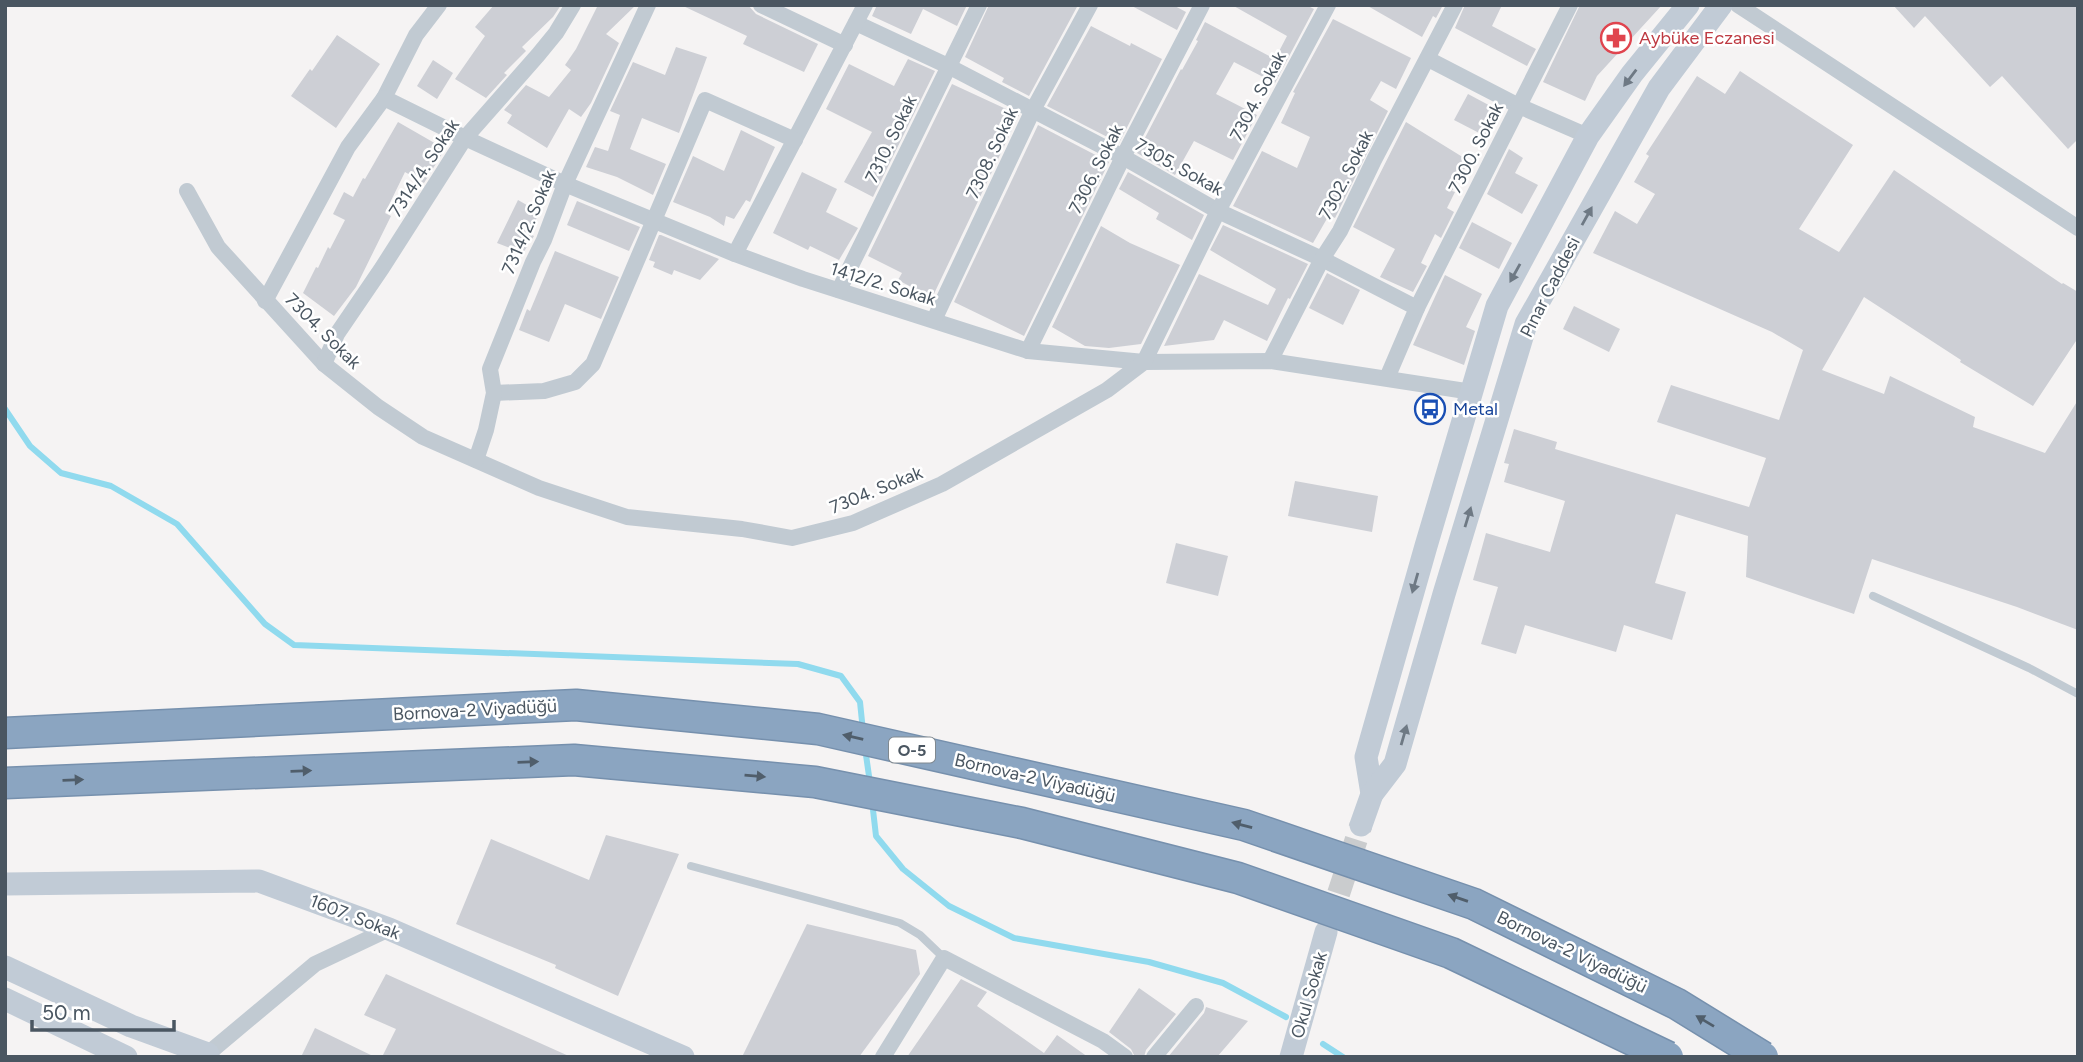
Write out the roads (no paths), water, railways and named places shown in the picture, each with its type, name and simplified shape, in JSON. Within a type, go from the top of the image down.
[{"type":"highway","name":"Bornova-2 Viyadüğü","points":[[5,733],[576,705],[818,729],[1244,825],[1474,904],[1677,1004],[1763,1057]]},
{"type":"highway","points":[[5,783],[573,760],[815,782],[1022,823],[1238,878],[1451,953],[1668,1057]]},
{"type":"main road","name":"Pınar Caddesi","points":[[1372,794],[1366,757],[1497,306],[1588,136],[1632,74],[1688,5]]},
{"type":"main road","name":"Pınar Caddesi","points":[[1361,825],[1372,794],[1395,764],[1526,324],[1659,88],[1721,5]]},
{"type":"main road","name":"1607. Sokak","points":[[5,884],[259,881],[388,929],[683,1057]]},
{"type":"main road","name":"Okul Sokak","points":[[1291,1057],[1326,932]]},
{"type":"main road","points":[[5,967],[131,1026],[206,1055]]},
{"type":"main road","points":[[5,999],[126,1057]]},
{"type":"street","points":[[265,301],[348,147],[384,97],[416,35],[439,5]]},
{"type":"street","name":"7314/4. Sokak","points":[[324,364],[337,334],[465,138],[556,33],[573,5]]},
{"type":"street","name":"7314/2. Sokak","points":[[476,460],[494,393],[490,369],[565,184],[648,5]]},
{"type":"street","points":[[761,5],[845,45]]},
{"type":"street","points":[[735,254],[865,5]]},
{"type":"street","name":"7310. Sokak","points":[[839,290],[979,5]]},
{"type":"street","name":"7308. Sokak","points":[[934,320],[1034,110],[1090,5]]},
{"type":"street","name":"7306. Sokak","points":[[1028,351],[1123,157],[1202,5]]},
{"type":"street","name":"7304. Sokak","points":[[187,191],[218,247],[324,364],[378,407],[423,437],[539,488],[627,517],[742,529],[792,538],[853,523],[942,484],[1108,390],[1144,362],[1218,211],[1328,5]]},
{"type":"street","name":"7302. Sokak","points":[[1270,361],[1322,259],[1340,231],[1455,5]]},
{"type":"street","name":"7300. Sokak","points":[[1417,308],[1570,5]]},
{"type":"street","points":[[1738,5],[2078,228]]},
{"type":"street","name":"7305. Sokak","points":[[856,23],[1034,110],[1218,211],[1322,259],[1417,308]]},
{"type":"street","points":[[1428,59],[1519,106],[1588,136]]},
{"type":"street","name":"1412/2. Sokak","points":[[384,97],[565,184],[735,254],[803,279],[1028,351],[1144,362],[1270,361],[1472,392]]},
{"type":"street","points":[[494,393],[544,391],[575,382],[593,364],[705,100],[795,140]]},
{"type":"street","points":[[1387,378],[1417,308]]},
{"type":"street","points":[[206,1055],[315,964],[388,929]]},
{"type":"street","points":[[883,1057],[944,958],[1103,1041],[1125,1057]]},
{"type":"street","points":[[1154,1057],[1196,1006]]},
{"type":"lane","points":[[1874,596],[2029,668],[2078,694]]},
{"type":"lane","points":[[691,866],[900,923],[920,935],[944,958]]},
{"type":"waterway","points":[[5,409],[30,446],[61,473],[111,486],[177,524],[265,624],[294,645],[798,664],[841,676],[860,702],[863,731]]},
{"type":"waterway","points":[[865,748],[870,783]]},
{"type":"waterway","points":[[872,801],[876,836],[903,869],[949,906],[1014,938],[1149,962],[1223,983],[1286,1017]]},
{"type":"waterway","points":[[1323,1044],[1343,1057]]},
{"type":"tunnel","points":[[1328,926],[1361,825]]},
{"type":"place","name":"Aybüke Eczanesi","points":[[1616,38]]},
{"type":"place","name":"Metal","points":[[1430,409]]}]
